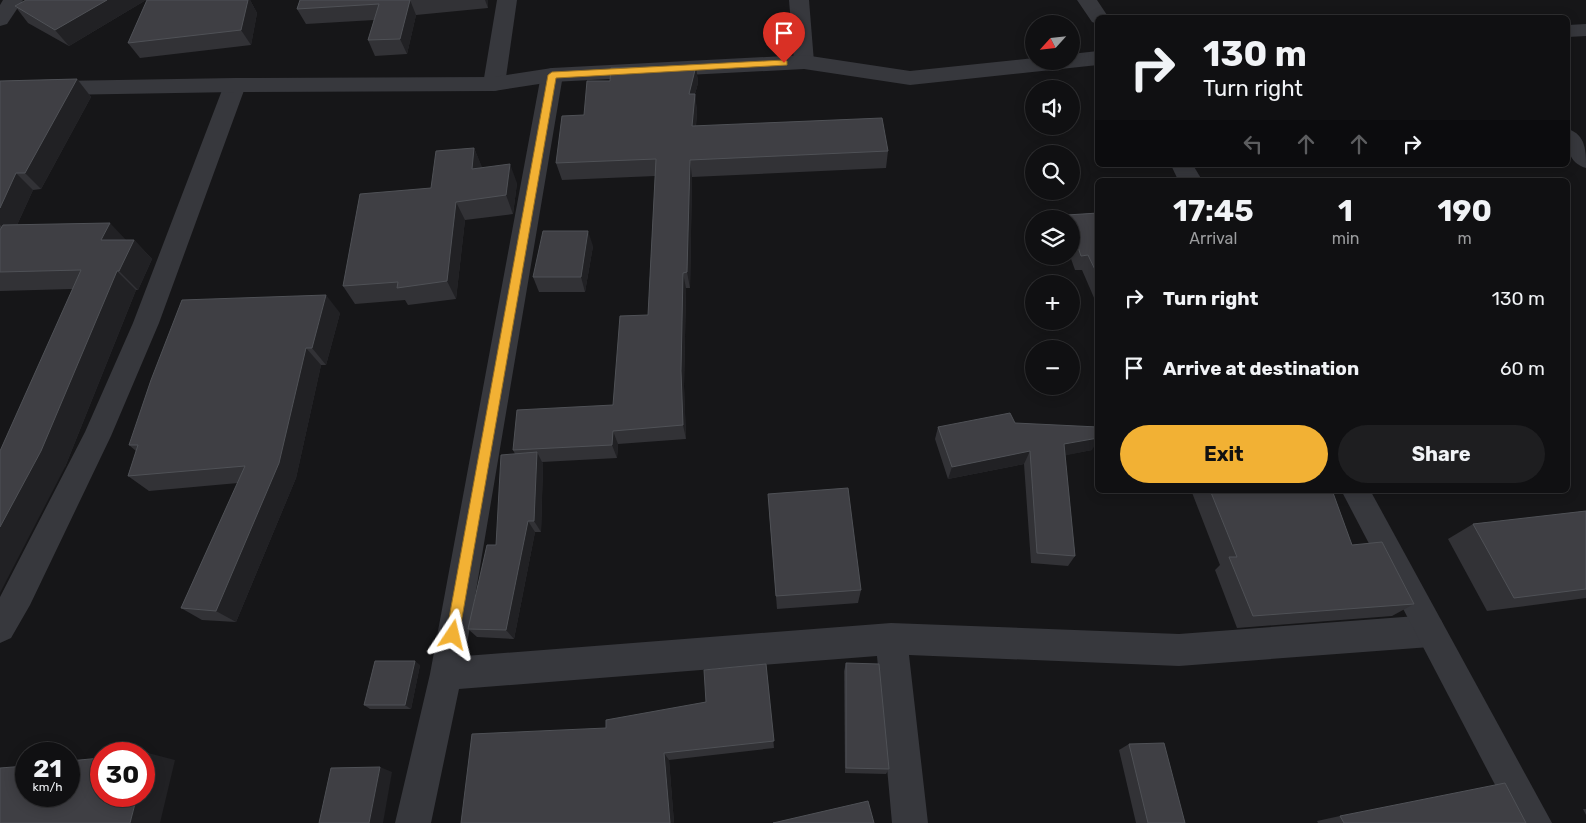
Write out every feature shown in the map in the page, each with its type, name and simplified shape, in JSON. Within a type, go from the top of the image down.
[{"type":"street","points":[[0,20],[14,0]]},
{"type":"street","points":[[494,84],[507,0]]},
{"type":"street","points":[[799,0],[804,62]]},
{"type":"street","points":[[1088,0],[1097,15]]},
{"type":"street","points":[[1570,31],[1586,30]]},
{"type":"street","points":[[1080,60],[1095,58]]},
{"type":"street","points":[[0,89],[235,85],[494,84],[552,75],[804,62],[910,78],[1025,66]]},
{"type":"street","points":[[413,823],[446,674],[552,75]]},
{"type":"street","points":[[0,627],[20,594],[97,436],[146,323],[235,85]]},
{"type":"street","points":[[1570,140],[1586,160]]},
{"type":"street","points":[[1357,493],[1534,823]]},
{"type":"street","points":[[446,674],[891,639],[1179,650],[1430,632]]},
{"type":"street","points":[[891,639],[910,823]]},
{"type":"building","points":[[26,0],[107,0],[55,30],[15,6]]},
{"type":"building","points":[[147,0],[248,0],[241,30],[128,43]]},
{"type":"building","points":[[300,0],[410,0],[400,39],[368,40],[379,4],[297,9]]},
{"type":"building","points":[[696,66],[689,94],[695,94],[692,126],[882,118],[888,151],[690,160],[687,272],[683,273],[681,371],[683,425],[613,431],[612,445],[513,450],[517,410],[613,405],[620,316],[648,315],[656,159],[556,163],[562,116],[584,115],[587,81],[610,81],[611,68]]},
{"type":"building","points":[[77,79],[25,173],[16,173],[0,208],[0,81]]},
{"type":"building","points":[[474,148],[472,169],[510,164],[506,195],[456,202],[447,281],[397,288],[398,282],[343,286],[360,194],[431,188],[436,151]]},
{"type":"building","points":[[1095,213],[1095,270],[1088,255],[1081,256],[1080,214]]},
{"type":"building","points":[[110,223],[101,240],[134,240],[119,271],[117,271],[41,451],[0,527],[0,451],[81,270],[0,272],[0,230],[3,225]]},
{"type":"building","points":[[543,231],[588,231],[581,277],[533,277]]},
{"type":"building","points":[[326,295],[312,348],[306,348],[279,463],[216,611],[181,608],[245,466],[128,476],[138,445],[129,445],[151,380],[182,300]]},
{"type":"building","points":[[1010,413],[1015,423],[1095,427],[1095,439],[1064,444],[1075,556],[1037,553],[1030,451],[952,467],[938,427]]},
{"type":"building","points":[[537,452],[534,521],[528,521],[506,630],[468,629],[487,545],[496,545],[501,455]]},
{"type":"building","points":[[848,488],[861,590],[776,596],[768,494]]},
{"type":"building","points":[[1211,493],[1333,493],[1352,545],[1382,542],[1414,604],[1253,616],[1229,557],[1237,557]]},
{"type":"building","points":[[1586,511],[1586,589],[1514,598],[1473,524]]},
{"type":"building","points":[[375,661],[415,661],[405,705],[364,705]]},
{"type":"building","points":[[846,663],[879,664],[889,769],[846,768]]},
{"type":"building","points":[[766,664],[774,741],[664,753],[670,823],[461,823],[472,734],[606,728],[606,720],[706,702],[704,670]]},
{"type":"building","points":[[1164,743],[1185,823],[1148,823],[1129,744]]},
{"type":"building","points":[[90,759],[90,807],[134,807],[130,823],[0,823],[0,768],[15,767],[15,807],[80,807],[80,760]]},
{"type":"building","points":[[380,767],[369,823],[319,823],[331,768]]},
{"type":"building","points":[[1505,783],[1526,823],[1344,823],[1340,816]]},
{"type":"building","points":[[868,801],[874,823],[773,823]]},
{"type":"route","points":[[453,635],[552,75],[784,63]]}]
